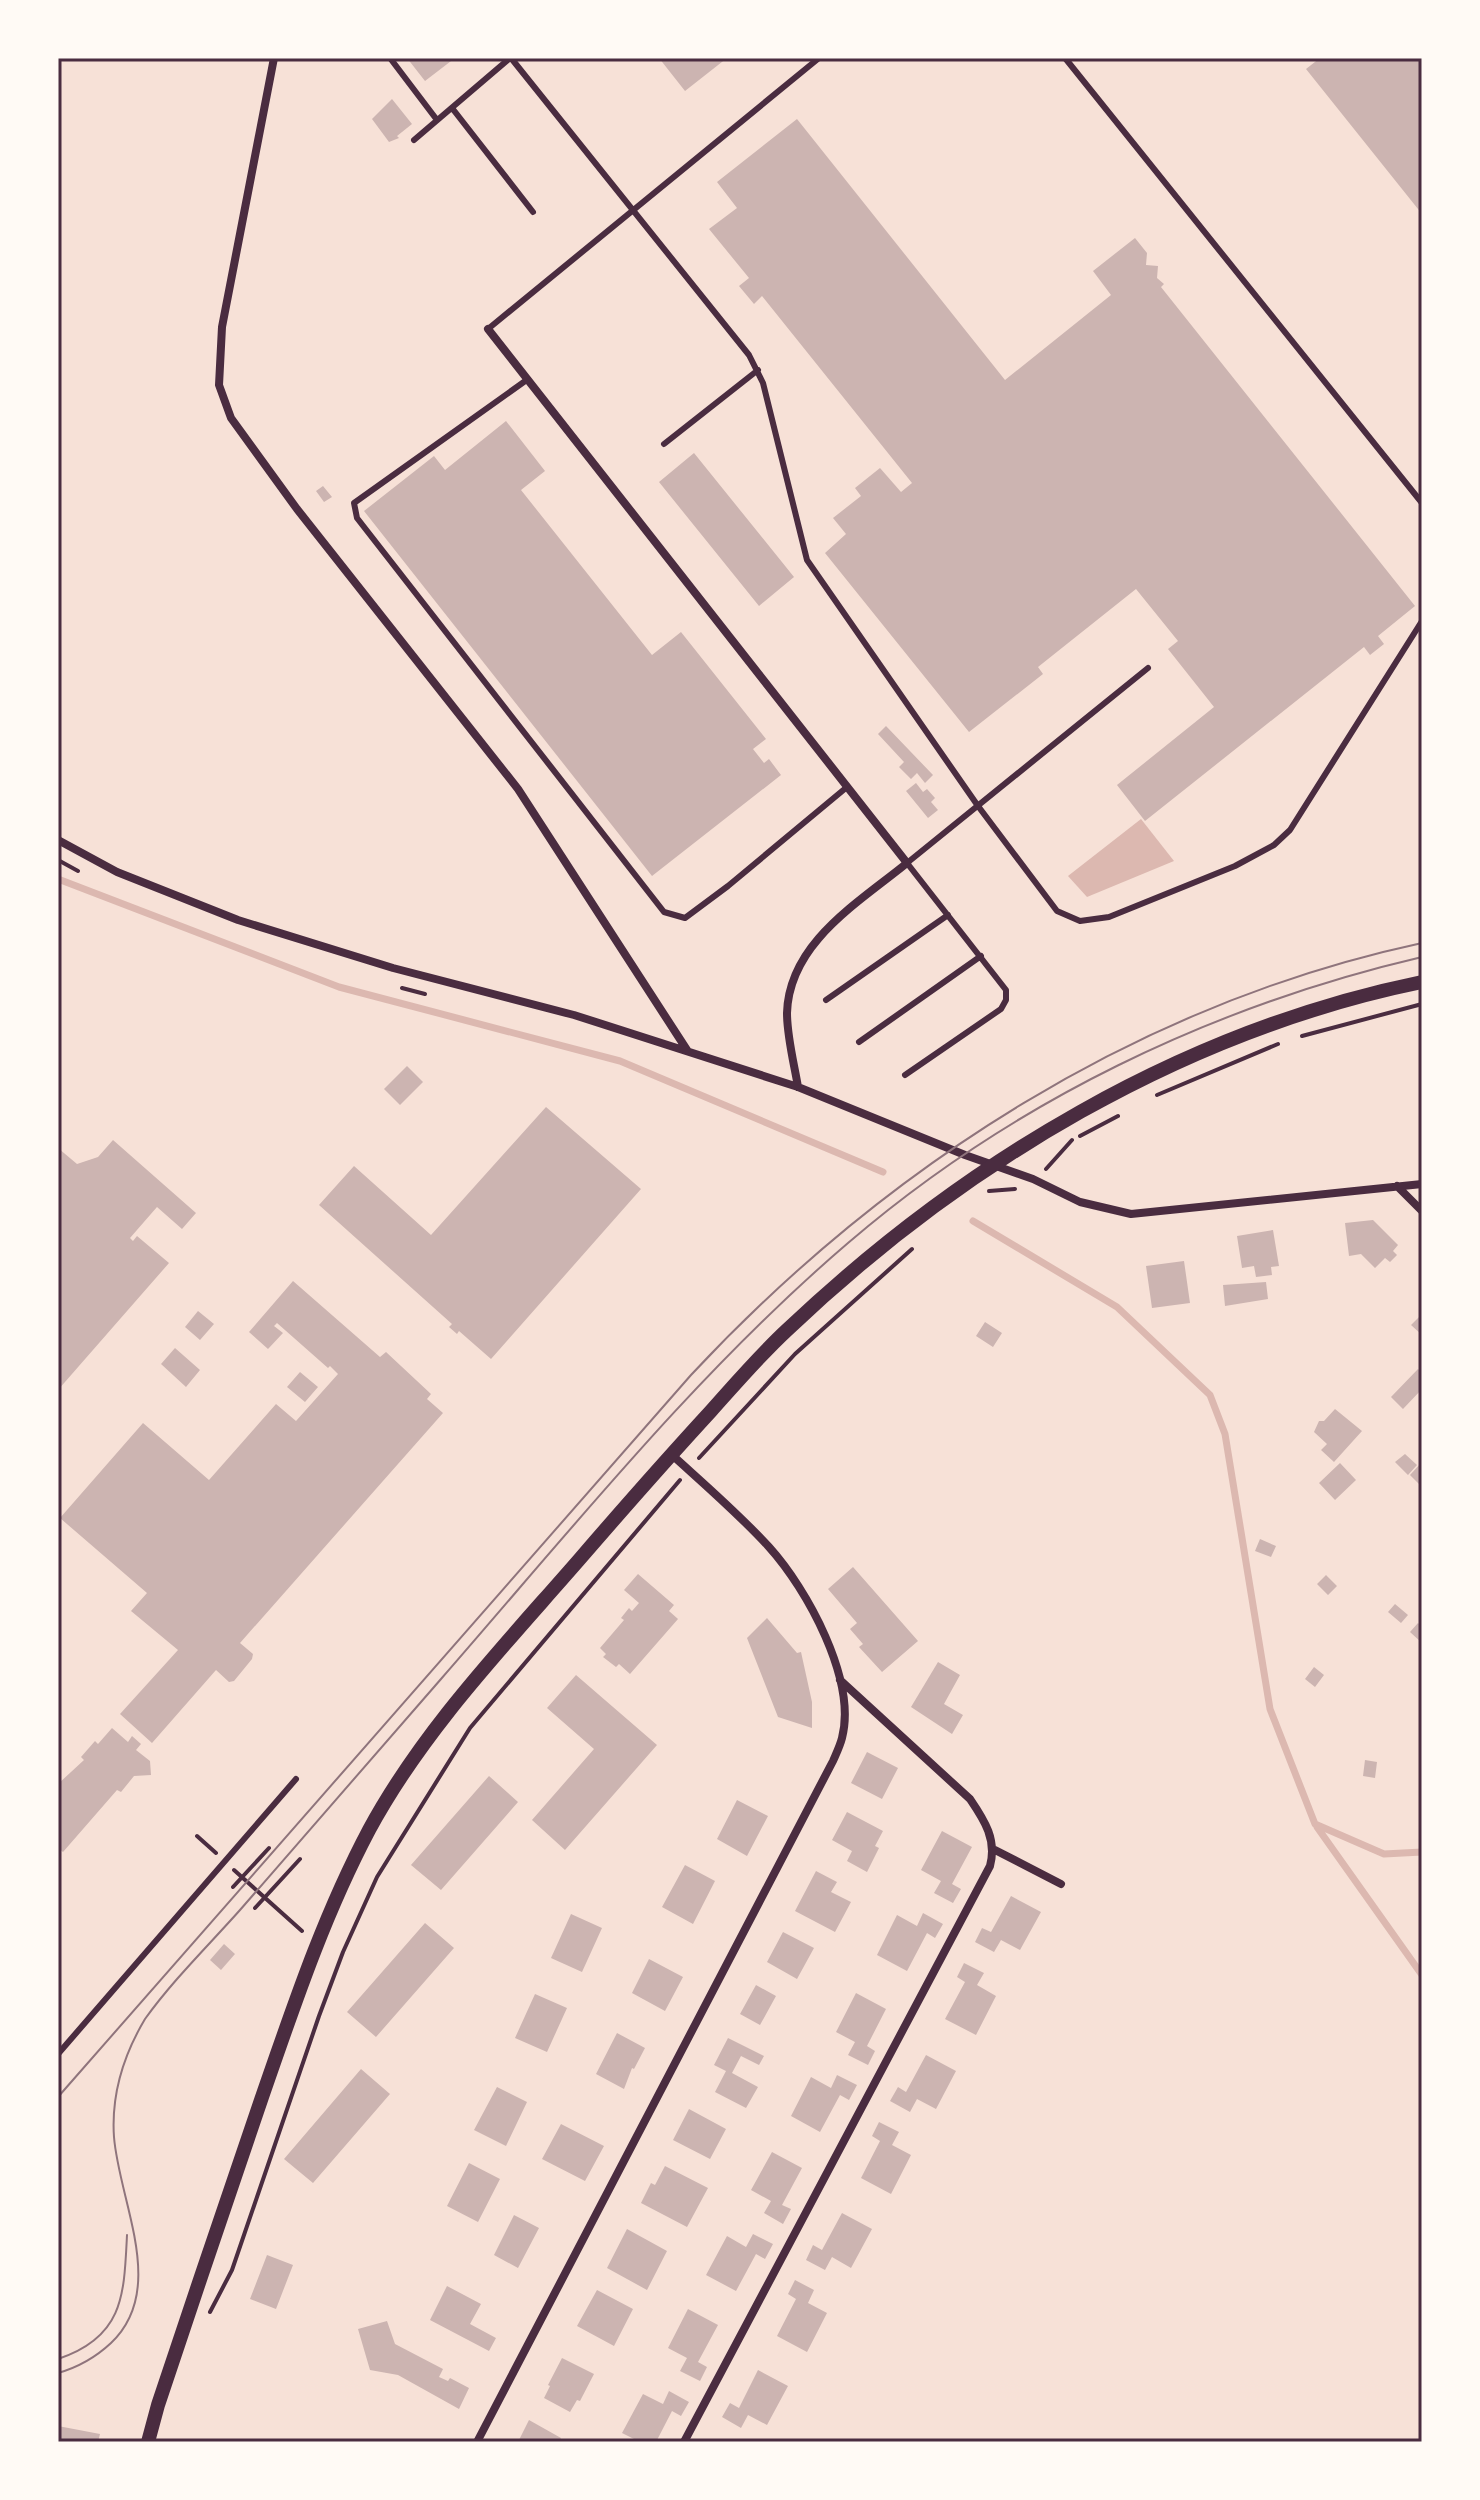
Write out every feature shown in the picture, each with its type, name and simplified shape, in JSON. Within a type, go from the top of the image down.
[{"type":"street","points":[[274,58],[222,327],[219,385],[231,418],[297,509],[518,789],[688,1051]]},
{"type":"street","points":[[488,329],[907,863],[826,931],[802,959],[792,979],[787,1017],[798,1087]]},
{"type":"street","points":[[58,840],[117,872],[238,920],[393,968],[574,1015],[798,1087],[993,1166],[1033,1179],[1080,1202],[1131,1214],[1422,1184]]},
{"type":"street","points":[[148,2442],[317,1939],[371,1828],[399,1781],[476,1677],[670,1453],[782,1334],[849,1273],[942,1200],[993,1166],[1105,1099],[1192,1058],[1327,1007],[1422,982]]},
{"type":"street","points":[[1397,1186],[1422,1211]]},
{"type":"street","points":[[477,2442],[833,1761],[842,1738],[844,1722],[840,1680],[830,1649],[799,1587],[770,1548],[670,1453]]},
{"type":"street","points":[[684,2442],[990,1866],[995,1850],[986,1823],[970,1799],[840,1680]]},
{"type":"street","points":[[995,1850],[1061,1884]]},
{"type":"lane","points":[[390,58],[437,120]]},
{"type":"lane","points":[[414,140],[510,58],[749,355],[758,370],[807,560],[978,806],[1057,911],[1080,921],[1109,917],[1235,866],[1274,845],[1290,830],[1422,621]]},
{"type":"lane","points":[[488,329],[819,58]]},
{"type":"lane","points":[[1065,58],[1422,503]]},
{"type":"lane","points":[[452,108],[533,212]]},
{"type":"lane","points":[[664,444],[758,370]]},
{"type":"lane","points":[[528,379],[354,503],[357,518],[664,912],[685,918],[847,787]]},
{"type":"lane","points":[[905,1075],[1001,1009],[1006,1000],[1006,990],[907,863],[1148,668]]},
{"type":"lane","points":[[826,1000],[948,915]]},
{"type":"lane","points":[[859,1042],[981,956]]},
{"type":"lane","points":[[58,2054],[296,1779]]},
{"type":"path","points":[[1152,1097],[1289,1040],[1422,1004]]},
{"type":"path","points":[[987,1191],[1012,1192],[1053,1165],[1072,1140],[1125,1111]]},
{"type":"path","points":[[205,2321],[232,2270],[343,1952],[377,1877],[470,1728],[689,1470],[795,1354],[918,1243]]},
{"type":"path","points":[[233,1887],[269,1848]]},
{"type":"path","points":[[255,1908],[300,1859]]},
{"type":"shaded area","points":[[1141,819],[1174,861],[1087,897],[1068,876]]},
{"type":"building","points":[[407,58],[455,58],[425,81]]},
{"type":"building","points":[[659,58],[727,58],[685,91]]},
{"type":"building","points":[[1320,58],[1422,59],[1422,214],[1306,69]]},
{"type":"building","points":[[392,99],[412,124],[397,136],[399,138],[389,142],[372,119]]},
{"type":"building","points":[[797,119],[1005,380],[1111,295],[1093,271],[1135,238],[1147,253],[1146,265],[1158,266],[1157,278],[1164,284],[1161,287],[1415,606],[1378,636],[1384,644],[1370,655],[1364,647],[1145,821],[1117,785],[1214,707],[1168,649],[1178,641],[1136,589],[1038,667],[1043,674],[969,732],[825,553],[846,534],[833,518],[861,496],[855,488],[880,468],[901,492],[912,483],[762,296],[754,304],[739,286],[749,278],[709,229],[737,208],[717,182]]},
{"type":"building","points":[[506,421],[545,471],[521,490],[652,655],[681,632],[766,739],[753,749],[764,763],[769,759],[781,775],[652,876],[364,511],[434,456],[445,470]]},
{"type":"building","points":[[694,453],[794,577],[759,606],[659,482]]},
{"type":"building","points":[[323,486],[332,497],[324,502],[316,491]]},
{"type":"building","points":[[886,726],[933,775],[925,783],[917,773],[911,779],[899,767],[904,762],[878,734]]},
{"type":"building","points":[[916,783],[923,792],[927,789],[935,798],[931,802],[938,810],[928,818],[906,791]]},
{"type":"building","points":[[407,1066],[423,1082],[400,1105],[384,1089]]},
{"type":"building","points":[[546,1107],[641,1189],[491,1359],[459,1331],[457,1334],[449,1327],[452,1324],[319,1205],[354,1166],[431,1235]]},
{"type":"building","points":[[113,1140],[196,1213],[182,1229],[157,1207],[130,1238],[133,1241],[137,1236],[169,1263],[58,1390],[58,1148],[77,1164],[98,1157]]},
{"type":"building","points":[[1373,1220],[1398,1245],[1393,1251],[1397,1255],[1390,1262],[1385,1258],[1375,1268],[1361,1254],[1349,1256],[1345,1223]]},
{"type":"building","points":[[1273,1230],[1279,1266],[1271,1267],[1272,1275],[1256,1277],[1254,1266],[1242,1268],[1237,1236]]},
{"type":"building","points":[[1184,1261],[1190,1303],[1152,1308],[1146,1266]]},
{"type":"building","points":[[293,1281],[380,1357],[386,1352],[431,1394],[427,1399],[443,1413],[240,1643],[253,1654],[234,1681],[229,1682],[216,1670],[152,1743],[120,1714],[178,1650],[131,1611],[147,1593],[60,1518],[143,1423],[209,1480],[276,1404],[296,1421],[338,1374],[277,1323],[274,1326],[283,1333],[268,1349],[249,1332]]},
{"type":"building","points":[[1266,1282],[1268,1299],[1225,1306],[1223,1285]]},
{"type":"building","points":[[198,1311],[214,1324],[200,1340],[185,1327]]},
{"type":"building","points":[[1422,1314],[1422,1335],[1411,1325]]},
{"type":"building","points":[[985,1322],[1002,1333],[993,1347],[976,1336]]},
{"type":"building","points":[[175,1348],[200,1370],[186,1387],[161,1364]]},
{"type":"building","points":[[1418,1369],[1422,1373],[1422,1389],[1403,1409],[1391,1397]]},
{"type":"building","points":[[300,1372],[318,1387],[305,1402],[287,1387]]},
{"type":"building","points":[[1335,1409],[1362,1431],[1334,1462],[1321,1450],[1327,1444],[1314,1432],[1319,1421],[1324,1421]]},
{"type":"building","points":[[1405,1454],[1417,1465],[1408,1475],[1395,1462]]},
{"type":"building","points":[[1422,1462],[1422,1487],[1410,1475]]},
{"type":"building","points":[[1340,1463],[1356,1480],[1335,1500],[1319,1483]]},
{"type":"building","points":[[1260,1539],[1276,1546],[1271,1557],[1255,1551]]},
{"type":"building","points":[[853,1567],[918,1641],[882,1672],[859,1647],[863,1644],[850,1629],[857,1623],[828,1589]]},
{"type":"building","points":[[638,1574],[674,1605],[669,1611],[678,1619],[630,1674],[619,1664],[616,1667],[603,1657],[606,1654],[600,1648],[624,1620],[621,1618],[629,1608],[632,1611],[639,1603],[624,1590]]},
{"type":"building","points":[[1326,1575],[1337,1586],[1328,1595],[1317,1584]]},
{"type":"building","points":[[1395,1604],[1408,1615],[1401,1623],[1388,1612]]},
{"type":"building","points":[[767,1618],[797,1653],[801,1652],[812,1702],[812,1728],[778,1717],[747,1638]]},
{"type":"building","points":[[1418,1623],[1422,1627],[1422,1643],[1410,1632]]},
{"type":"building","points":[[938,1662],[960,1675],[944,1704],[963,1715],[952,1734],[911,1707]]},
{"type":"building","points":[[1314,1667],[1324,1675],[1315,1687],[1305,1679]]},
{"type":"building","points":[[576,1675],[657,1745],[565,1850],[532,1820],[594,1749],[547,1708]]},
{"type":"building","points":[[112,1728],[128,1742],[132,1736],[141,1744],[136,1750],[150,1761],[151,1775],[134,1776],[121,1792],[117,1790],[63,1852],[58,1848],[58,1784],[84,1760],[81,1757],[95,1741],[98,1744]]},
{"type":"building","points":[[867,1752],[898,1768],[882,1799],[851,1783]]},
{"type":"building","points":[[1365,1760],[1377,1762],[1375,1778],[1363,1776]]},
{"type":"building","points":[[489,1776],[518,1802],[441,1890],[411,1865]]},
{"type":"building","points":[[737,1800],[768,1816],[747,1856],[717,1839]]},
{"type":"building","points":[[847,1812],[883,1831],[875,1846],[879,1848],[867,1872],[847,1861],[852,1851],[832,1840]]},
{"type":"building","points":[[942,1831],[972,1847],[952,1884],[961,1889],[953,1903],[934,1893],[941,1881],[921,1870]]},
{"type":"building","points":[[685,1865],[715,1881],[693,1924],[662,1907]]},
{"type":"building","points":[[816,1871],[837,1882],[831,1892],[851,1902],[835,1932],[795,1911]]},
{"type":"building","points":[[1011,1896],[1041,1912],[1020,1950],[1001,1940],[994,1952],[975,1942],[982,1928],[991,1932]]},
{"type":"building","points":[[923,1913],[943,1924],[935,1938],[927,1933],[907,1971],[877,1955],[897,1915],[917,1926]]},
{"type":"building","points":[[571,1914],[602,1928],[582,1972],[551,1958]]},
{"type":"building","points":[[425,1923],[454,1948],[376,2037],[347,2012]]},
{"type":"building","points":[[783,1932],[814,1948],[797,1979],[767,1962]]},
{"type":"building","points":[[224,1944],[235,1954],[221,1970],[210,1960]]},
{"type":"building","points":[[649,1959],[683,1977],[665,2011],[632,1993]]},
{"type":"building","points":[[964,1963],[984,1973],[977,1985],[996,1996],[976,2035],[945,2019],[965,1982],[957,1977]]},
{"type":"building","points":[[756,1985],[776,1996],[760,2025],[740,2014]]},
{"type":"building","points":[[856,1993],[886,2009],[867,2046],[875,2051],[868,2065],[848,2055],[855,2042],[836,2032]]},
{"type":"building","points":[[535,1994],[567,2008],[547,2052],[515,2038]]},
{"type":"building","points":[[617,2033],[645,2048],[632,2068],[624,2089],[596,2074]]},
{"type":"building","points":[[728,2038],[764,2056],[759,2065],[741,2056],[732,2073],[758,2087],[746,2108],[715,2092],[726,2071],[714,2065]]},
{"type":"building","points":[[926,2055],[956,2071],[936,2109],[917,2099],[910,2112],[890,2101],[898,2087],[906,2092]]},
{"type":"building","points":[[361,2069],[390,2094],[313,2183],[284,2159]]},
{"type":"building","points":[[837,2075],[857,2085],[849,2100],[840,2095],[820,2132],[791,2116],[811,2077],[831,2088]]},
{"type":"building","points":[[497,2087],[527,2102],[506,2146],[474,2130]]},
{"type":"building","points":[[689,2109],[726,2129],[710,2159],[673,2140]]},
{"type":"building","points":[[879,2122],[899,2132],[892,2145],[911,2155],[891,2194],[861,2178],[880,2141],[872,2136]]},
{"type":"building","points":[[561,2124],[604,2146],[585,2181],[542,2159]]},
{"type":"building","points":[[772,2152],[802,2168],[782,2205],[791,2209],[783,2224],[764,2213],[771,2201],[751,2190]]},
{"type":"building","points":[[469,2163],[500,2179],[478,2222],[447,2206]]},
{"type":"building","points":[[665,2166],[708,2188],[687,2227],[641,2203],[651,2183],[655,2185]]},
{"type":"building","points":[[842,2213],[872,2229],[851,2268],[832,2257],[825,2270],[806,2260],[813,2245],[822,2250]]},
{"type":"building","points":[[514,2215],[539,2228],[518,2268],[494,2255]]},
{"type":"building","points":[[627,2229],[667,2251],[647,2290],[607,2268]]},
{"type":"building","points":[[753,2234],[773,2244],[765,2259],[756,2254],[736,2291],[706,2275],[727,2236],[746,2247]]},
{"type":"building","points":[[267,2255],[293,2265],[276,2309],[250,2299]]},
{"type":"building","points":[[795,2280],[814,2290],[808,2303],[827,2313],[807,2352],[777,2336],[796,2299],[788,2294]]},
{"type":"building","points":[[447,2286],[481,2304],[470,2324],[496,2338],[489,2351],[430,2320]]},
{"type":"building","points":[[597,2290],[633,2309],[614,2346],[577,2326]]},
{"type":"building","points":[[688,2309],[718,2325],[698,2362],[707,2367],[700,2381],[680,2371],[687,2358],[668,2348]]},
{"type":"building","points":[[387,2321],[395,2344],[443,2369],[439,2377],[448,2381],[450,2378],[469,2388],[459,2409],[398,2375],[370,2370],[358,2329]]},
{"type":"building","points":[[562,2358],[594,2374],[580,2401],[577,2400],[570,2412],[544,2398]]},
{"type":"building","points":[[758,2370],[788,2386],[767,2425],[748,2415],[741,2428],[722,2417],[730,2403],[739,2408]]},
{"type":"building","points":[[669,2391],[689,2402],[681,2416],[672,2411],[656,2442],[640,2442],[622,2433],[643,2394],[663,2404]]},
{"type":"building","points":[[529,2420],[561,2438],[565,2442],[518,2442]]},
{"type":"building","points":[[58,2426],[100,2434],[98,2442],[58,2442]]},
{"type":"waterway","points":[[58,879],[339,987],[620,1061],[883,1172]]},
{"type":"waterway","points":[[973,1221],[1117,1307],[1210,1395],[1225,1434],[1270,1709],[1315,1824],[1384,1854],[1422,1852]]},
{"type":"waterway","points":[[1317,1827],[1422,1975]]},
{"type":"tram line","points":[[58,2097],[691,1375],[767,1299],[848,1227],[934,1162],[1024,1103],[1118,1051],[1216,1007],[1317,970],[1422,943]]},
{"type":"tram line","points":[[58,2373],[87,2361],[111,2343],[128,2321],[136,2297],[136,2244],[114,2137],[114,2106],[130,2047],[145,2019],[687,1398],[792,1293],[848,1243],[911,1192],[1046,1103],[1191,1032],[1267,1003],[1422,957]]},
{"type":"tram line","points":[[58,2359],[80,2350],[108,2326],[121,2295],[127,2235]]}]
